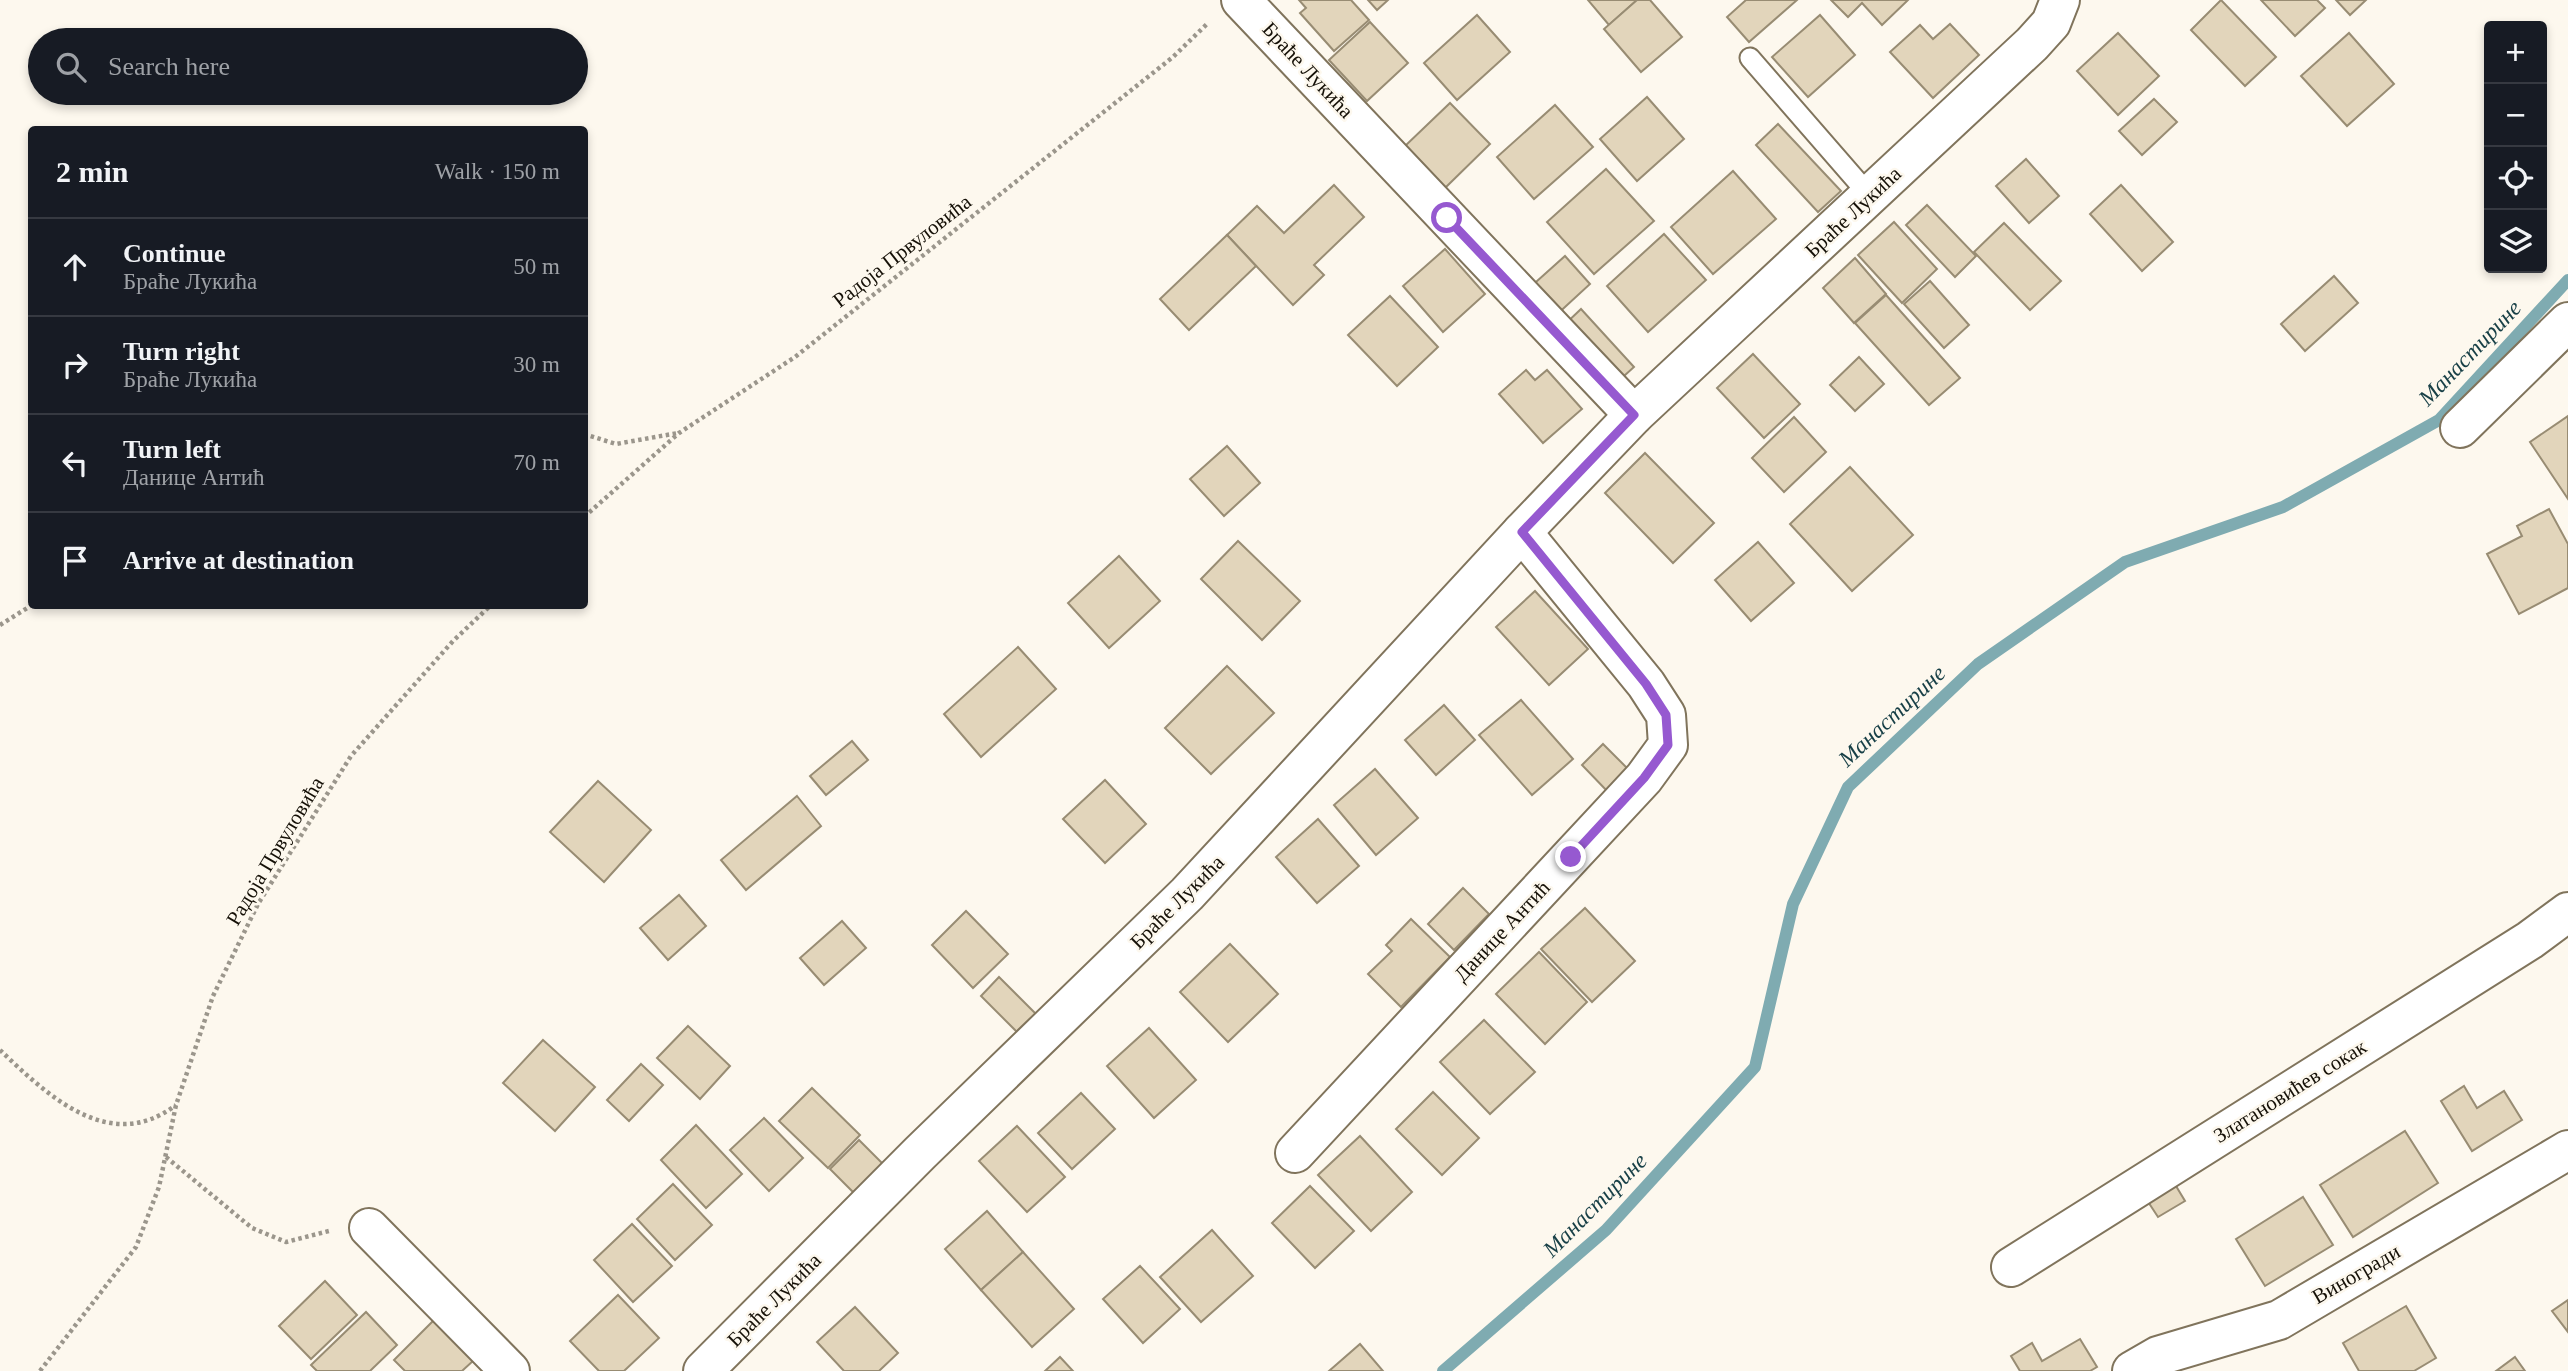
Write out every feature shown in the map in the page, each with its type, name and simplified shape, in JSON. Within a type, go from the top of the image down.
[{"type":"street","name":"Браће Лукића","points":[[703,1371],[919,1153],[1187,894],[1634,415],[2032,44],[2050,23],[2060,0]]},
{"type":"street","name":"Браће Лукића","points":[[1227,9],[1634,415]]},
{"type":"street","points":[[2460,428],[2568,321]]},
{"type":"street","name":"Данице Антић","points":[[1295,1153],[1644,778],[1668,745],[1666,715],[1646,684],[1522,532]]},
{"type":"street","name":"Златановићев сокак","points":[[2011,1267],[2530,940],[2568,912]]},
{"type":"street","name":"Виногради","points":[[2133,1371],[2169,1352],[2231,1337],[2279,1320],[2568,1150]]},
{"type":"street","points":[[369,1228],[510,1371]]},
{"type":"lane","points":[[1750,58],[1870,196]]},
{"type":"path","name":"Радоја Првуловића","points":[[588,513],[679,433],[795,357],[1173,57],[1227,9]]},
{"type":"path","points":[[588,435],[616,444],[679,433]]},
{"type":"path","points":[[0,625],[28,608]]},
{"type":"path","name":"Радоја Првуловића","points":[[40,1371],[136,1247],[166,1157],[176,1105],[213,996],[258,904],[351,756],[453,641],[487,609]]},
{"type":"path","points":[[0,1050],[28,1076],[79,1114],[115,1125],[156,1120],[176,1105]]},
{"type":"path","points":[[166,1157],[251,1228],[286,1242],[324,1231],[369,1228]]},
{"type":"building","points":[[1299,0],[1351,0],[1369,20],[1334,51],[1300,13],[1306,8]]},
{"type":"building","points":[[1368,0],[1388,0],[1377,10]]},
{"type":"building","points":[[1588,0],[1637,0],[1609,25]]},
{"type":"building","points":[[1637,0],[1650,0],[1682,37],[1641,72],[1604,29]]},
{"type":"building","points":[[1746,0],[1797,0],[1749,42],[1727,17]]},
{"type":"building","points":[[1831,0],[1908,0],[1882,25],[1862,3],[1848,17]]},
{"type":"building","points":[[2221,0],[2276,57],[2245,86],[2191,30]]},
{"type":"building","points":[[2261,0],[2317,0],[2325,8],[2295,36]]},
{"type":"building","points":[[2336,0],[2366,0],[2350,15]]},
{"type":"building","points":[[1477,15],[1510,52],[1457,100],[1424,63]]},
{"type":"building","points":[[1820,15],[1855,55],[1808,97],[1772,57]]},
{"type":"building","points":[[1370,22],[1408,63],[1367,101],[1329,60]]},
{"type":"building","points":[[1950,24],[1979,55],[1933,98],[1890,52],[1920,25],[1933,39]]},
{"type":"building","points":[[2118,33],[2159,76],[2118,115],[2077,71]]},
{"type":"building","points":[[2349,33],[2394,84],[2347,126],[2301,76]]},
{"type":"building","points":[[1647,97],[1684,139],[1637,181],[1600,139]]},
{"type":"building","points":[[2154,99],[2177,122],[2142,155],[2119,131]]},
{"type":"building","points":[[1450,103],[1490,144],[1445,188],[1405,146]]},
{"type":"building","points":[[1555,105],[1593,147],[1534,199],[1497,157]]},
{"type":"building","points":[[1778,124],[1841,191],[1818,212],[1756,145]]},
{"type":"building","points":[[2026,159],[2059,196],[2029,223],[1996,186]]},
{"type":"building","points":[[1606,169],[1654,221],[1594,274],[1547,222]]},
{"type":"building","points":[[1733,171],[1776,219],[1713,274],[1671,227]]},
{"type":"building","points":[[1334,185],[1364,217],[1314,265],[1324,275],[1293,305],[1227,235],[1257,206],[1284,233]]},
{"type":"building","points":[[2121,185],[2173,242],[2142,271],[2090,214]]},
{"type":"building","points":[[1927,205],[1976,256],[1955,277],[1906,225]]},
{"type":"building","points":[[1894,222],[1937,269],[1902,303],[1858,255]]},
{"type":"building","points":[[2004,223],[2061,281],[2030,310],[1974,252]]},
{"type":"building","points":[[1664,234],[1706,280],[1648,332],[1607,286]]},
{"type":"building","points":[[1227,235],[1256,266],[1189,330],[1160,299]]},
{"type":"building","points":[[1445,249],[1485,294],[1443,332],[1403,286]]},
{"type":"building","points":[[1565,256],[1590,284],[1553,318],[1527,290]]},
{"type":"building","points":[[1855,258],[1886,294],[1854,323],[1823,288]]},
{"type":"building","points":[[2334,276],[2358,303],[2305,351],[2281,324]]},
{"type":"building","points":[[1930,281],[1969,325],[1944,348],[1904,304]]},
{"type":"building","points":[[1886,295],[1960,378],[1929,405],[1855,323]]},
{"type":"building","points":[[1390,296],[1438,347],[1397,386],[1348,335]]},
{"type":"building","points":[[1581,309],[1634,367],[1614,385],[1562,327]]},
{"type":"building","points":[[1753,354],[1800,404],[1764,438],[1717,388]]},
{"type":"building","points":[[1859,357],[1884,384],[1855,411],[1830,385]]},
{"type":"building","points":[[1526,370],[1535,380],[1547,370],[1582,409],[1543,443],[1499,394]]},
{"type":"building","points":[[2568,416],[2568,499],[2530,442]]},
{"type":"building","points":[[1794,417],[1826,452],[1784,492],[1752,458]]},
{"type":"building","points":[[1227,446],[1260,483],[1224,516],[1190,479]]},
{"type":"building","points":[[1645,453],[1714,523],[1673,563],[1605,493]]},
{"type":"building","points":[[1850,467],[1913,535],[1852,591],[1790,524]]},
{"type":"building","points":[[2549,509],[2568,544],[2568,588],[2519,614],[2487,554],[2522,536],[2517,526]]},
{"type":"building","points":[[1238,541],[1300,601],[1262,640],[1201,579]]},
{"type":"building","points":[[1758,542],[1794,583],[1751,621],[1715,580]]},
{"type":"building","points":[[1119,556],[1160,601],[1109,648],[1068,603]]},
{"type":"building","points":[[1535,591],[1588,649],[1549,685],[1496,627]]},
{"type":"building","points":[[1018,647],[1056,689],[981,757],[944,714]]},
{"type":"building","points":[[1227,666],[1274,713],[1211,774],[1165,728]]},
{"type":"building","points":[[1521,700],[1573,759],[1532,795],[1479,735]]},
{"type":"building","points":[[1444,705],[1475,740],[1436,775],[1405,740]]},
{"type":"building","points":[[852,741],[868,760],[826,795],[810,776]]},
{"type":"building","points":[[1603,744],[1630,771],[1609,793],[1582,765]]},
{"type":"building","points":[[1375,769],[1418,818],[1376,855],[1334,805]]},
{"type":"building","points":[[1105,780],[1146,824],[1105,863],[1063,819]]},
{"type":"building","points":[[598,781],[651,830],[604,882],[550,832]]},
{"type":"building","points":[[797,796],[821,826],[746,890],[721,860]]},
{"type":"building","points":[[1318,819],[1359,866],[1317,903],[1276,857]]},
{"type":"building","points":[[1463,888],[1489,914],[1454,950],[1428,924]]},
{"type":"building","points":[[679,895],[706,926],[668,960],[640,928]]},
{"type":"building","points":[[1585,908],[1635,961],[1592,1002],[1541,949]]},
{"type":"building","points":[[966,911],[1008,954],[973,988],[932,945]]},
{"type":"building","points":[[1411,919],[1450,957],[1401,1007],[1368,974],[1392,951],[1386,945]]},
{"type":"building","points":[[842,921],[866,948],[824,985],[800,958]]},
{"type":"building","points":[[1230,944],[1278,994],[1228,1042],[1180,992]]},
{"type":"building","points":[[1539,952],[1587,1002],[1545,1044],[1496,994]]},
{"type":"building","points":[[999,977],[1038,1016],[1019,1034],[981,996]]},
{"type":"building","points":[[1484,1020],[1535,1072],[1490,1114],[1440,1062]]},
{"type":"building","points":[[688,1026],[730,1066],[700,1099],[657,1058]]},
{"type":"building","points":[[1149,1028],[1196,1080],[1154,1118],[1107,1066]]},
{"type":"building","points":[[543,1040],[595,1087],[555,1131],[503,1083]]},
{"type":"building","points":[[641,1064],[663,1085],[629,1121],[607,1100]]},
{"type":"building","points":[[2464,1086],[2477,1108],[2504,1091],[2522,1120],[2472,1151],[2441,1101]]},
{"type":"building","points":[[812,1088],[860,1135],[828,1168],[779,1121]]},
{"type":"building","points":[[1433,1092],[1479,1138],[1442,1175],[1396,1129]]},
{"type":"building","points":[[1081,1093],[1115,1129],[1072,1169],[1038,1133]]},
{"type":"building","points":[[764,1118],[803,1158],[769,1191],[730,1150]]},
{"type":"building","points":[[696,1125],[742,1174],[706,1208],[661,1160]]},
{"type":"building","points":[[1017,1126],[1065,1177],[1027,1212],[979,1161]]},
{"type":"building","points":[[2405,1131],[2438,1183],[2353,1237],[2320,1185]]},
{"type":"building","points":[[1360,1136],[1412,1192],[1371,1231],[1318,1175]]},
{"type":"building","points":[[859,1140],[883,1164],[854,1193],[830,1169]]},
{"type":"building","points":[[2170,1176],[2185,1201],[2158,1217],[2143,1194]]},
{"type":"building","points":[[673,1184],[712,1225],[675,1260],[637,1219]]},
{"type":"building","points":[[1310,1186],[1354,1231],[1315,1268],[1272,1223]]},
{"type":"building","points":[[2303,1197],[2333,1245],[2265,1286],[2236,1239]]},
{"type":"building","points":[[987,1211],[1023,1252],[981,1290],[945,1249]]},
{"type":"building","points":[[632,1224],[672,1266],[633,1302],[594,1260]]},
{"type":"building","points":[[1212,1230],[1253,1276],[1201,1322],[1160,1277]]},
{"type":"building","points":[[1023,1252],[1074,1309],[1032,1347],[981,1290]]},
{"type":"building","points":[[1140,1266],[1180,1309],[1143,1343],[1103,1299]]},
{"type":"building","points":[[325,1281],[357,1315],[311,1359],[279,1326]]},
{"type":"building","points":[[618,1295],[659,1338],[624,1371],[599,1371],[570,1341]]},
{"type":"building","points":[[2568,1300],[2568,1332],[2552,1311]]},
{"type":"building","points":[[2406,1306],[2436,1358],[2414,1371],[2359,1371],[2343,1343]]},
{"type":"building","points":[[855,1307],[898,1353],[879,1371],[844,1371],[817,1342]]},
{"type":"building","points":[[366,1312],[397,1345],[370,1371],[317,1371],[311,1365]]},
{"type":"building","points":[[434,1320],[474,1360],[462,1371],[405,1371],[394,1360]]},
{"type":"building","points":[[2080,1339],[2097,1367],[2090,1371],[2020,1371],[2011,1356],[2032,1343],[2042,1361]]},
{"type":"building","points":[[1360,1344],[1383,1371],[1329,1371]]},
{"type":"building","points":[[1060,1357],[1073,1371],[1045,1371]]},
{"type":"building","points":[[2515,1357],[2525,1371],[2496,1371]]},
{"type":"waterway","name":"Манастирине","points":[[1443,1371],[1606,1230],[1755,1067],[1793,904],[1848,787],[1978,664],[2125,562],[2283,507],[2439,420],[2568,280]]},
{"type":"route","points":[[1447,218],[1634,415],[1522,532],[1646,684],[1666,715],[1668,745],[1644,778],[1571,857]]}]
